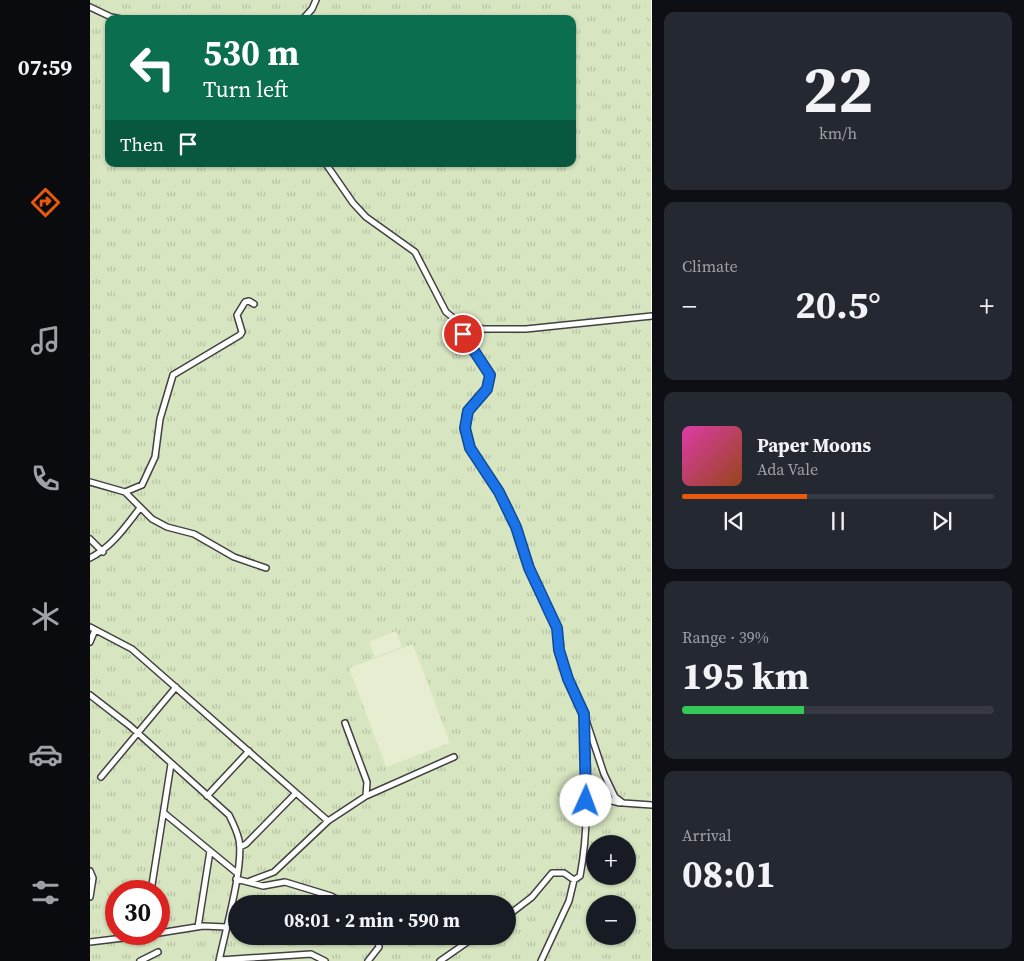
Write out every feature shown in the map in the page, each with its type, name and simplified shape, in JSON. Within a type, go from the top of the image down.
[{"type":"street","points":[[307,15],[316,0]]},
{"type":"street","points":[[90,7],[95,11],[108,15]]},
{"type":"street","points":[[328,167],[353,203],[366,216],[415,252],[429,276],[440,304],[490,375],[487,389],[465,416],[465,428],[470,448],[499,492],[516,527],[529,568],[557,628],[559,650],[568,679],[584,714],[604,774],[615,797],[623,803]]},
{"type":"street","points":[[125,492],[142,485],[154,457],[160,419],[174,373],[240,336],[242,332],[237,315],[245,302],[249,301],[254,304]]},
{"type":"street","points":[[453,320],[484,329],[526,329],[652,316]]},
{"type":"street","points":[[90,482],[125,492],[152,519],[167,527],[194,534],[234,556],[266,568]]},
{"type":"street","points":[[90,558],[103,552],[116,539],[140,508]]},
{"type":"street","points":[[90,539],[103,552]]},
{"type":"street","points":[[90,642],[92,629],[132,649],[328,821]]},
{"type":"street","points":[[101,777],[176,687]]},
{"type":"street","points":[[90,695],[139,733],[229,815],[236,828],[240,847],[219,960],[311,954],[325,961]]},
{"type":"street","points":[[540,961],[569,901],[574,880],[580,876],[584,858],[586,776],[584,714]]},
{"type":"street","points":[[345,723],[367,782],[366,796]]},
{"type":"street","points":[[207,796],[248,751]]},
{"type":"street","points":[[250,881],[274,872],[328,821],[366,796],[454,757]]},
{"type":"street","points":[[154,880],[172,764]]},
{"type":"street","points":[[586,776],[612,801],[652,805]]},
{"type":"street","points":[[240,847],[246,844],[296,793]]},
{"type":"street","points":[[164,813],[210,850],[236,876],[264,886],[285,882],[328,895]]},
{"type":"street","points":[[198,927],[210,850]]},
{"type":"street","points":[[90,871],[93,878],[90,897]]},
{"type":"street","points":[[516,909],[532,897],[552,873],[564,873],[574,880]]},
{"type":"street","points":[[170,932],[198,927],[226,927]]},
{"type":"street","points":[[90,942],[105,940]]},
{"type":"street","points":[[368,961],[379,945]]},
{"type":"street","points":[[440,961],[463,945]]},
{"type":"street","points":[[140,961],[158,952]]},
{"type":"green space","points":[[90,0],[651,0],[651,961],[90,961]]},
{"type":"green space","points":[[396,631],[402,647],[375,657],[369,642]]},
{"type":"green space","points":[[413,644],[450,743],[386,767],[349,668]]},
{"type":"route","points":[[463,334],[489,370],[490,375],[487,389],[465,416],[464,422],[470,448],[499,492],[516,527],[529,568],[557,628],[559,650],[568,679],[584,714],[586,801]]}]
